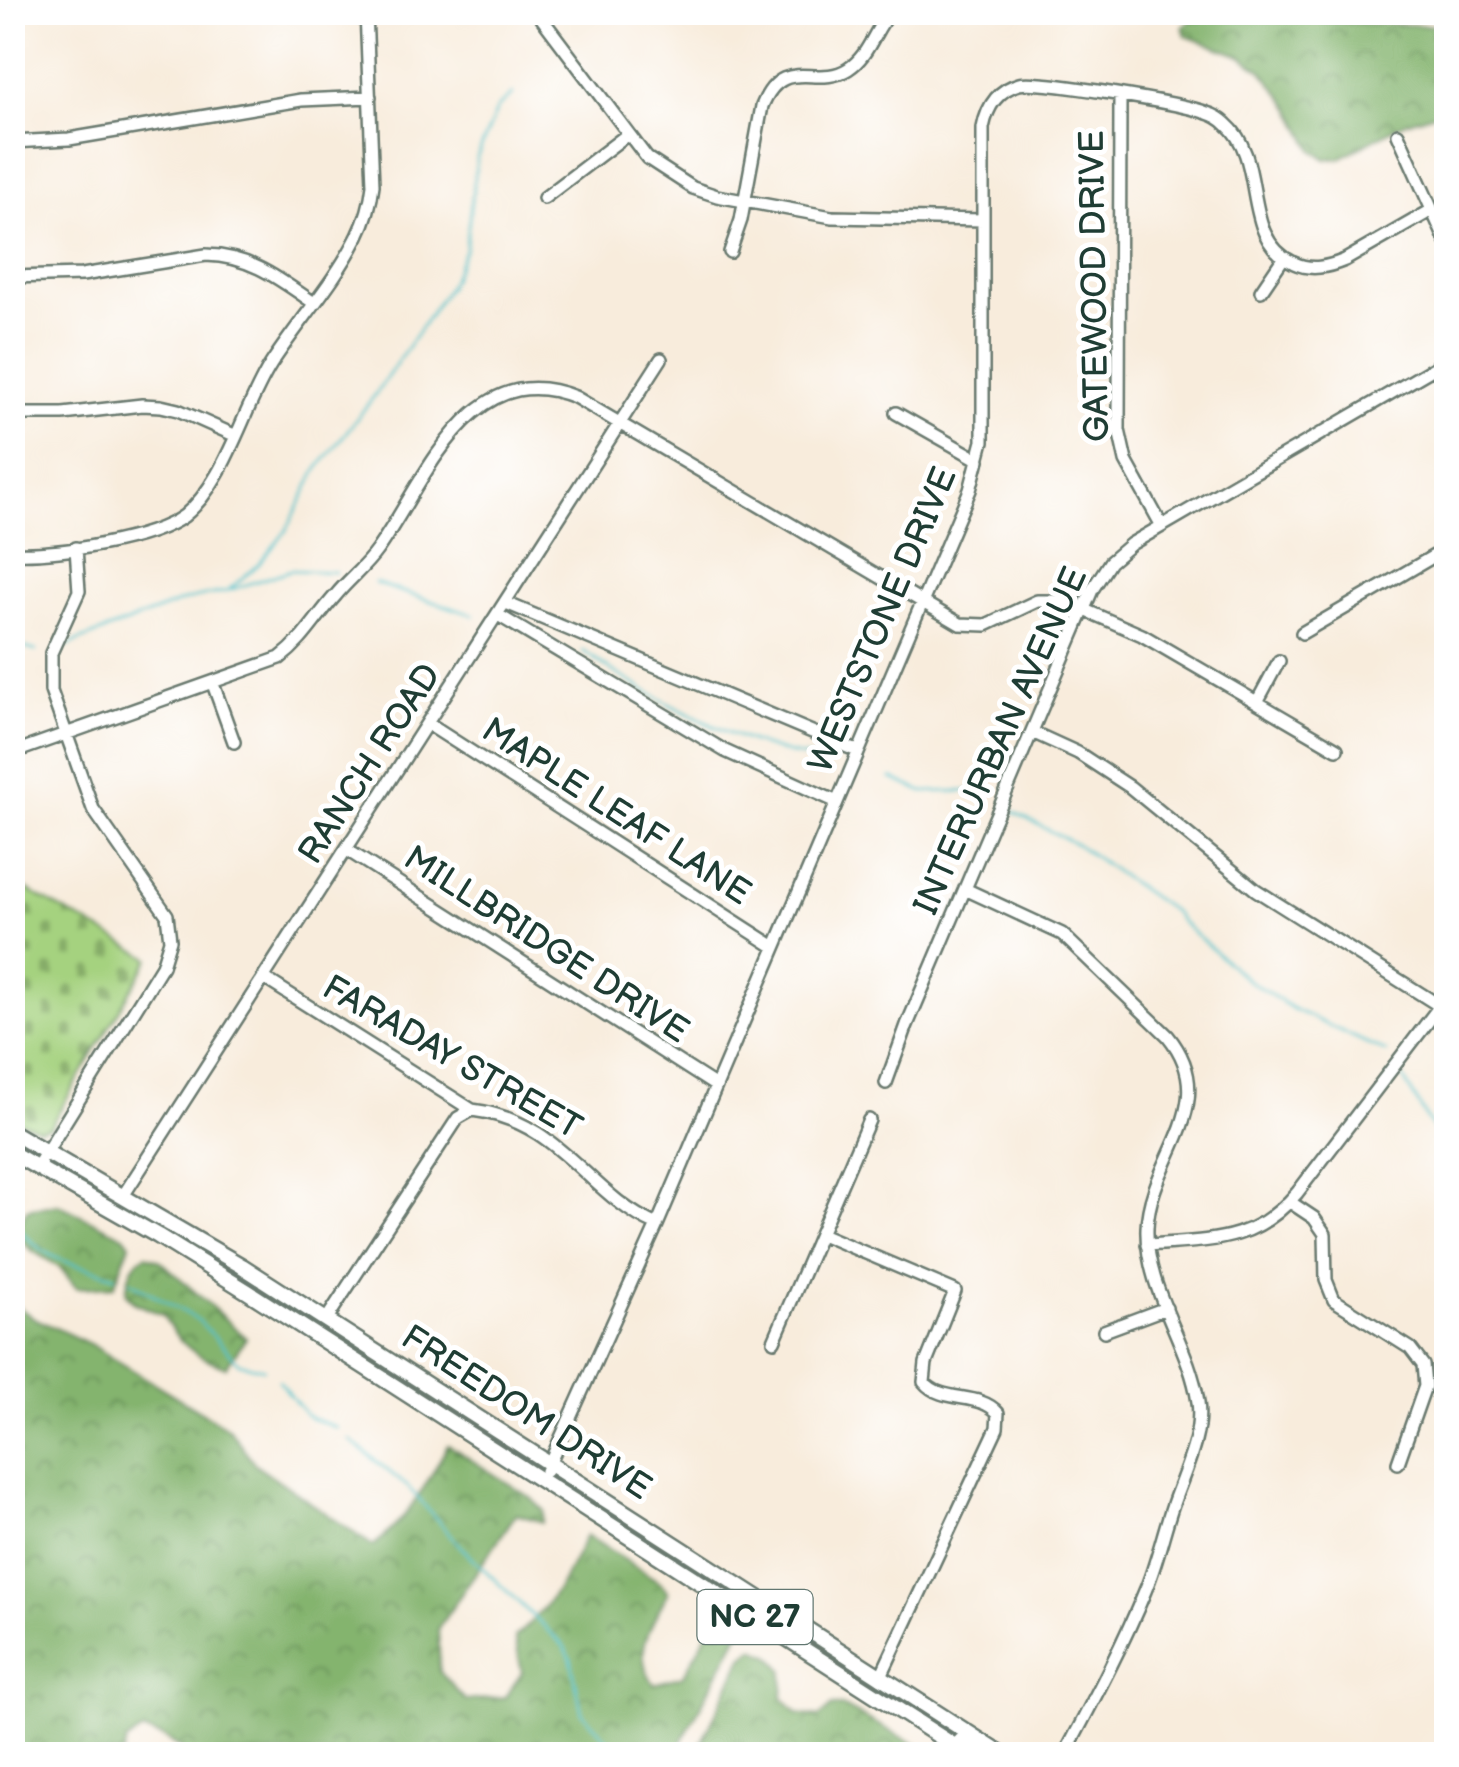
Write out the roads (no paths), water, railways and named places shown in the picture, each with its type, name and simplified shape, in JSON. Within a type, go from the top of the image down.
[{"type":"main road","name":"FREEDOM DRIVE","points":[[12,1132],[326,1320],[1001,1754]]},
{"type":"main road","name":"FREEDOM DRIVE","points":[[12,1153],[158,1236],[967,1754]]},
{"type":"main road","points":[[886,1702],[897,1702],[914,1711],[982,1754]]},
{"type":"street","points":[[12,553],[76,548],[157,530],[182,517],[208,490],[273,361],[356,240],[368,212],[372,184],[366,12]]},
{"type":"street","points":[[537,12],[647,158],[680,182],[716,196],[846,218],[983,220]]},
{"type":"street","points":[[730,252],[762,106],[769,91],[778,81],[795,74],[831,76],[845,71],[863,56],[890,12]]},
{"type":"street","name":"WESTSTONE DRIVE","points":[[542,1480],[657,1225],[970,490],[983,428],[983,128],[995,98],[1017,84],[1036,82],[1206,112],[1234,132],[1250,163],[1261,225],[1284,257]]},
{"type":"street","points":[[12,142],[69,140],[301,100],[370,96]]},
{"type":"street","name":"GATEWOOD DRIVE","points":[[1120,96],[1119,430],[1126,461],[1162,526]]},
{"type":"street","points":[[544,198],[628,134]]},
{"type":"street","points":[[1398,134],[1446,241]]},
{"type":"street","points":[[1261,292],[1284,257],[1308,267],[1334,265],[1432,210]]},
{"type":"street","points":[[12,277],[82,274],[206,255],[226,256],[258,265],[314,302]]},
{"type":"street","name":"RANCH ROAD","points":[[123,1196],[661,360]]},
{"type":"street","points":[[1441,364],[1446,386]]},
{"type":"street","name":"INTERURBAN AVENUE","points":[[886,1083],[1084,608],[1110,562],[1131,544],[1441,364]]},
{"type":"street","points":[[12,753],[271,663],[305,637],[338,592],[376,551],[459,425],[484,403],[520,390],[552,390],[575,397],[969,627],[986,625],[1037,601],[1064,601],[1142,635],[1338,749]]},
{"type":"street","points":[[12,414],[63,414],[142,404],[161,406],[234,435]]},
{"type":"street","points":[[896,413],[979,460]]},
{"type":"street","points":[[37,1167],[162,966],[170,940],[163,906],[100,822],[88,798],[50,691],[49,666],[55,639],[79,591],[76,548]]},
{"type":"street","points":[[1302,633],[1446,548]]},
{"type":"street","points":[[506,604],[857,751]]},
{"type":"street","points":[[498,616],[725,751],[837,802]]},
{"type":"street","points":[[1257,702],[1279,660]]},
{"type":"street","points":[[213,684],[234,742]]},
{"type":"street","name":"MAPLE LEAF LANE","points":[[428,724],[775,946]]},
{"type":"street","points":[[1032,732],[1078,753],[1130,786],[1256,890],[1443,1002],[1290,1202],[1269,1220],[1246,1233],[1221,1239],[1147,1245]]},
{"type":"street","name":"MILLBRIDGE DRIVE","points":[[347,850],[716,1086]]},
{"type":"street","points":[[965,889],[1062,934],[1176,1046],[1186,1067],[1190,1094],[1182,1126],[1150,1205],[1147,1245],[1194,1388],[1197,1432],[1146,1590],[1065,1754]]},
{"type":"street","name":"FARADAY STREET","points":[[264,978],[472,1110],[526,1126],[566,1152],[630,1210],[657,1225]]},
{"type":"street","points":[[326,1320],[458,1118],[472,1110]]},
{"type":"street","points":[[774,1341],[869,1120]]},
{"type":"street","points":[[1290,1202],[1314,1218],[1325,1234],[1326,1280],[1334,1300],[1410,1348],[1423,1365],[1425,1386],[1398,1463]]},
{"type":"street","points":[[821,1234],[956,1291],[926,1363],[924,1382],[935,1392],[987,1403],[998,1413],[999,1422],[880,1678]]},
{"type":"street","points":[[1104,1331],[1166,1308]]},
{"type":"street","points":[[1349,1754],[1362,1754]]},
{"type":"waterway","points":[[227,591],[259,564],[286,531],[317,470],[375,395],[449,286],[465,250],[477,157],[498,107],[513,94]]},
{"type":"waterway","points":[[68,645],[186,600],[291,570],[335,572]]},
{"type":"waterway","points":[[375,583],[474,615]]},
{"type":"waterway","points":[[12,644],[36,651]]},
{"type":"waterway","points":[[583,651],[668,703],[736,736],[770,748],[831,760]]},
{"type":"waterway","points":[[891,778],[923,792],[970,791]]},
{"type":"waterway","points":[[1012,811],[1079,846],[1175,913],[1246,979],[1293,1009],[1386,1052]]},
{"type":"waterway","points":[[1402,1076],[1446,1151]]},
{"type":"waterway","points":[[16,1224],[49,1254],[115,1276]]},
{"type":"waterway","points":[[130,1281],[198,1320],[239,1363],[264,1369]]},
{"type":"waterway","points":[[279,1381],[307,1416],[337,1428]]},
{"type":"waterway","points":[[349,1439],[408,1487],[462,1548],[564,1646],[571,1659],[582,1713],[622,1754]]}]
